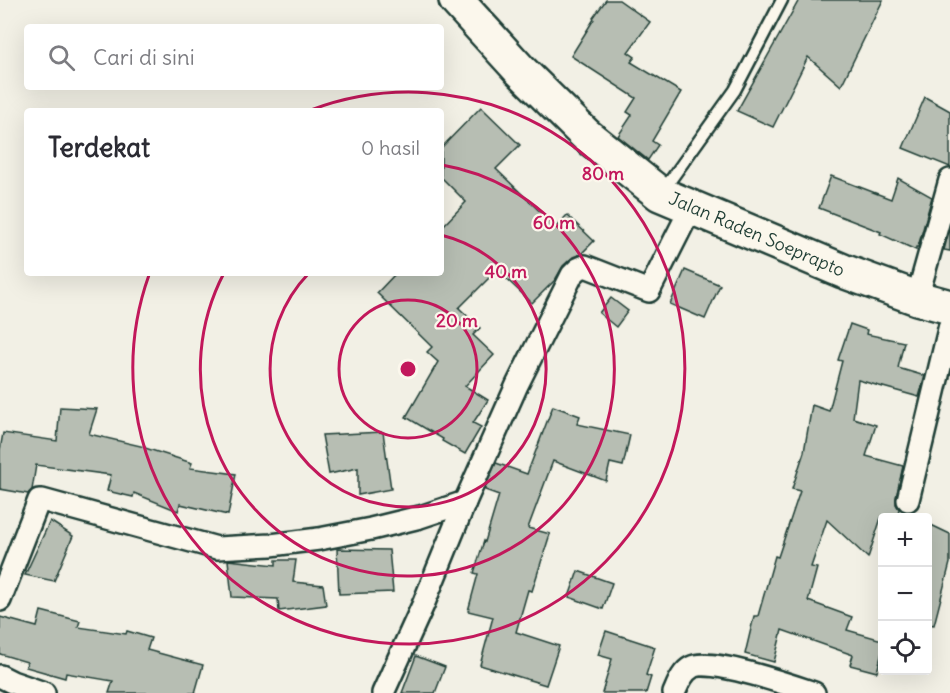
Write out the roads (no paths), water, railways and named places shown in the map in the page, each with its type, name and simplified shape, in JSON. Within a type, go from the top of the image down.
[{"type":"highway","name":"Jalan Raden Soeprapto","points":[[456,0],[520,70],[585,135],[660,194],[843,271],[917,298],[950,307]]},
{"type":"street","points":[[917,298],[950,180]]},
{"type":"street","points":[[383,693],[517,386],[572,275],[585,266],[649,291],[691,208]]},
{"type":"street","points":[[908,500],[950,325]]},
{"type":"street","points":[[0,600],[39,500],[217,548],[319,539],[420,517],[465,502]]},
{"type":"street","points":[[674,693],[684,673],[693,665],[728,668],[814,693]]},
{"type":"street","points":[[0,676],[37,692]]},
{"type":"lane","points":[[660,194],[735,90],[782,0]]}]
